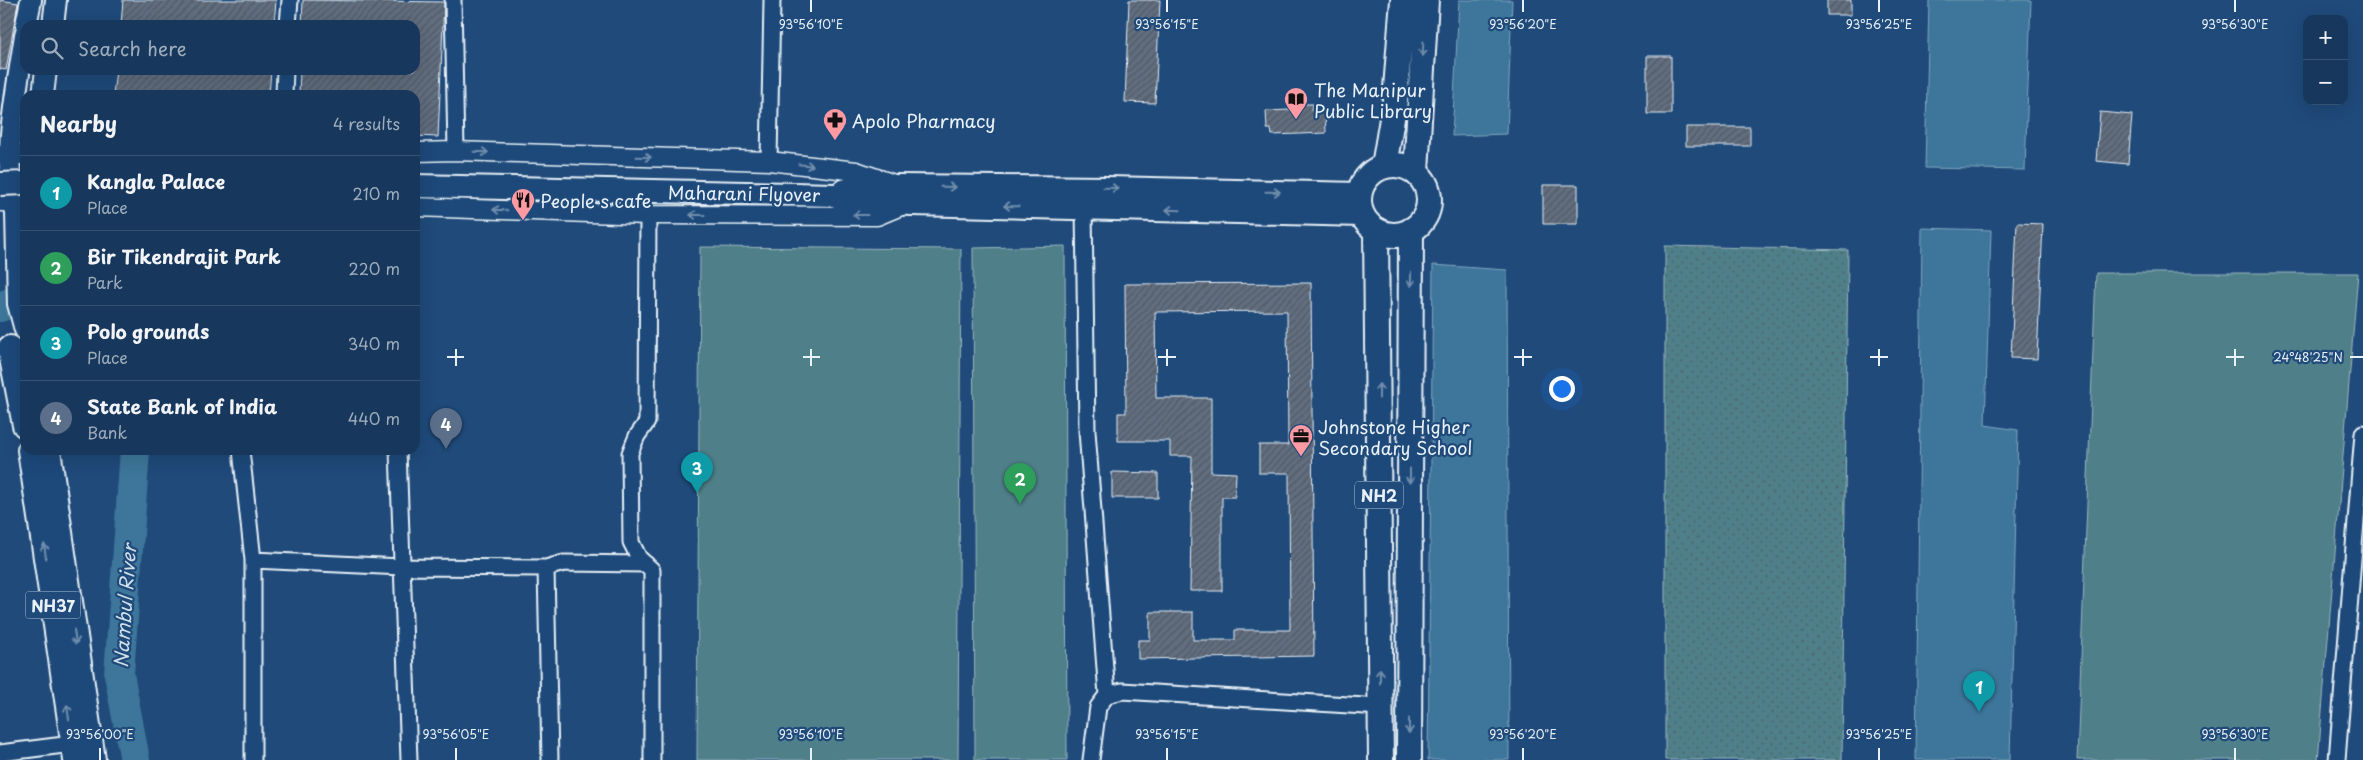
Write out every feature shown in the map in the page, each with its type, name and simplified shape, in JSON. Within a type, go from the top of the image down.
[{"type":"highway","points":[[1384,166],[1394,101],[1402,0]]},
{"type":"highway","points":[[1416,172],[1426,0]]},
{"type":"highway","points":[[1384,166],[1406,167],[1416,172],[1428,190],[1429,201],[1426,213],[1420,223],[1411,230],[1399,234],[1388,234],[1366,213],[1367,176],[1384,166]]},
{"type":"highway","name":"NH2","points":[[1366,213],[1381,760]]},
{"type":"highway","name":"NH2","points":[[1409,760],[1411,230]]},
{"type":"highway","points":[[12,358],[20,399]]},
{"type":"highway","name":"NH37","points":[[31,455],[83,751]]},
{"type":"highway","name":"NH37","points":[[49,455],[83,751]]},
{"type":"main road","points":[[27,20],[31,0]]},
{"type":"main road","points":[[54,20],[56,0]]},
{"type":"main road","points":[[20,75],[11,155],[20,300]]},
{"type":"main road","points":[[44,90],[45,75]]},
{"type":"main road","name":"Maharani Flyover","points":[[420,186],[903,195]]},
{"type":"main road","points":[[903,195],[1206,200],[1366,213]]},
{"type":"main road","points":[[903,195],[1084,207],[1206,200]]},
{"type":"main road","points":[[12,358],[20,321]]},
{"type":"street","points":[[288,20],[290,0]]},
{"type":"street","points":[[453,0],[456,151]]},
{"type":"street","points":[[769,161],[772,0]]},
{"type":"street","points":[[284,90],[285,75]]},
{"type":"street","points":[[420,152],[456,151],[769,161],[856,171],[903,195],[877,216],[648,215],[420,207]]},
{"type":"street","points":[[1084,207],[1087,431],[1106,695],[1098,707],[1091,760]]},
{"type":"street","points":[[648,215],[647,422],[637,436],[630,453],[631,542],[639,558],[652,570],[652,760]]},
{"type":"street","points":[[2337,760],[2363,433]]},
{"type":"street","points":[[242,455],[253,560],[253,760]]},
{"type":"street","points":[[398,455],[409,760]]},
{"type":"street","points":[[253,560],[402,567],[546,568],[564,563],[646,564]]},
{"type":"street","points":[[546,568],[550,760]]},
{"type":"street","points":[[1106,695],[1122,691],[1381,707]]},
{"type":"street","points":[[0,753],[83,751]]},
{"type":"green space","points":[[1065,246],[1067,760],[975,760],[973,248]]},
{"type":"green space","points":[[1665,246],[1848,250],[1842,760],[1665,760]]},
{"type":"green space","points":[[700,247],[961,249],[958,760],[697,760]]},
{"type":"green space","points":[[2096,273],[2358,273],[2318,760],[2077,760]]},
{"type":"water","points":[[1459,0],[1512,0],[1507,134],[1452,136]]},
{"type":"water","points":[[1929,0],[2031,0],[2025,170],[1925,168]]},
{"type":"water","points":[[1922,228],[1991,230],[1985,425],[2018,430],[2010,760],[1916,760]]},
{"type":"water","points":[[1433,265],[1507,270],[1509,760],[1428,760]]},
{"type":"building","points":[[0,0],[18,3],[6,70],[0,69]]},
{"type":"building","points":[[123,0],[276,0],[274,20],[121,20]]},
{"type":"building","points":[[303,0],[444,2],[438,137],[420,136],[420,90],[299,90],[300,75],[420,75],[420,20],[302,20]]},
{"type":"building","points":[[1129,0],[1160,0],[1155,103],[1125,102]]},
{"type":"building","points":[[1827,0],[1851,0],[1851,15],[1827,15]]},
{"type":"building","points":[[1647,56],[1671,56],[1671,114],[1647,114]]},
{"type":"building","points":[[115,75],[271,75],[269,90],[114,90]]},
{"type":"building","name":"The Manipur Public Library","points":[[1287,104],[1314,104],[1310,110],[1325,110],[1326,133],[1272,135],[1271,129],[1267,129],[1266,111],[1290,110]]},
{"type":"building","points":[[2100,112],[2132,115],[2128,164],[2096,161]]},
{"type":"building","points":[[1686,127],[1750,127],[1750,146],[1686,146]]},
{"type":"building","points":[[1543,185],[1578,185],[1578,224],[1543,224]]},
{"type":"building","points":[[2017,223],[2043,224],[2037,359],[2011,358]]},
{"type":"building","points":[[1311,283],[1314,656],[1138,659],[1138,640],[1150,640],[1150,612],[1193,612],[1193,640],[1235,640],[1235,630],[1290,630],[1289,473],[1259,473],[1259,445],[1288,445],[1287,311],[1155,312],[1156,398],[1211,398],[1211,472],[1236,473],[1235,497],[1222,497],[1222,591],[1190,591],[1192,456],[1170,456],[1170,441],[1118,441],[1118,413],[1126,413],[1125,284]]},
{"type":"building","points":[[1112,472],[1158,473],[1158,498],[1112,498]]},
{"type":"waterway","name":"Nambul River","points":[[0,307],[20,299]]},
{"type":"waterway","name":"Nambul River","points":[[135,455],[119,674],[135,760]]},
{"type":"place","name":"The Manipur Public Library","points":[[1296,120]]},
{"type":"place","name":"Apolo Pharmacy","points":[[835,141]]},
{"type":"place","name":"People s cafe","points":[[523,221]]},
{"type":"place","name":"State Bank of India","points":[[446,449]]},
{"type":"place","name":"Johnstone Higher Secondary School","points":[[1301,457]]},
{"type":"place","name":"Polo grounds","points":[[697,493]]},
{"type":"place","name":"Bir Tikendrajit Park","points":[[1020,504]]},
{"type":"place","name":"Kangla Palace","points":[[1979,712]]}]
